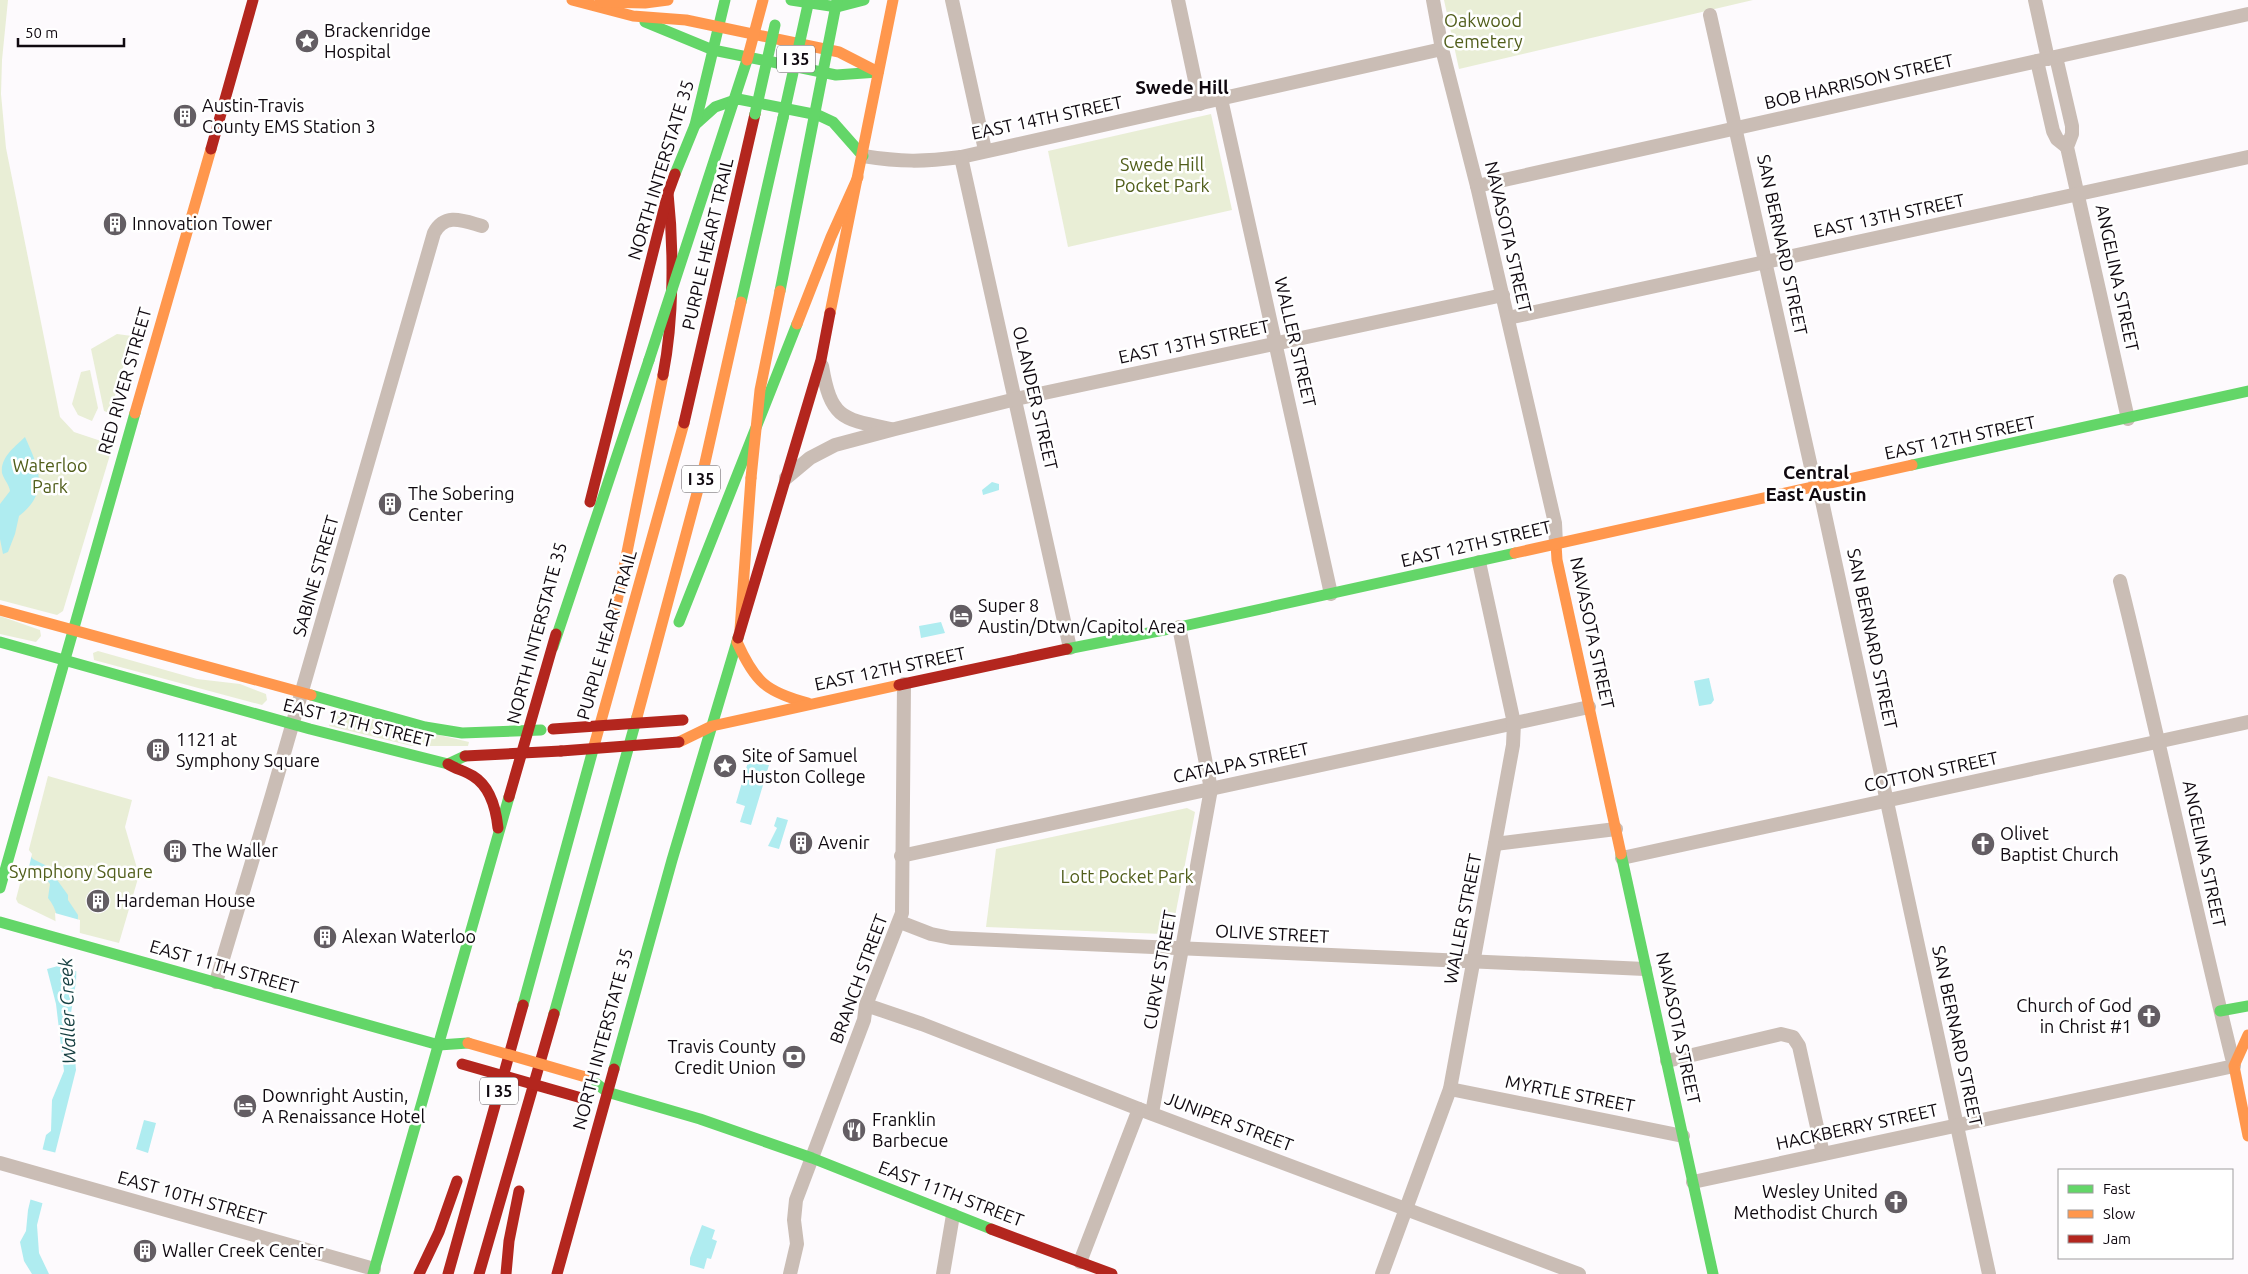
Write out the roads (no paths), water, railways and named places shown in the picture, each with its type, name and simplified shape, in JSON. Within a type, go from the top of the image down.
[{"type":"main road","name":"RED RIVER STREET","points":[[0,888],[252,0]]},
{"type":"main road","points":[[574,0],[645,3],[668,0]]},
{"type":"main road","points":[[574,0],[633,16],[713,50],[836,75],[878,72]]},
{"type":"main road","name":"NORTH INTERSTATE 35","points":[[374,1272],[553,647],[668,193],[695,125],[725,0]]},
{"type":"main road","points":[[553,647],[743,74],[763,0]]},
{"type":"main road","points":[[791,0],[836,9],[851,7],[864,0]]},
{"type":"main road","name":"I 35","points":[[479,1274],[605,837],[704,467],[809,0]]},
{"type":"main road","points":[[740,630],[751,478],[760,390],[837,0]]},
{"type":"main road","name":"NORTH INTERSTATE 35","points":[[557,1274],[712,726],[821,360],[863,156],[892,0]]},
{"type":"main road","name":"PURPLE HEART TRAIL","points":[[448,1274],[692,393],[778,10]]},
{"type":"main road","points":[[633,16],[686,20],[839,52],[878,72]]},
{"type":"main road","points":[[695,125],[715,107],[738,99],[818,115],[832,122],[863,156]]},
{"type":"main road","points":[[676,630],[831,237],[858,177]]},
{"type":"main road","points":[[611,630],[668,348],[672,239],[668,193]]},
{"type":"main road","name":"EAST 12TH STREET","points":[[0,642],[292,724],[448,764],[464,756],[522,754],[679,742],[712,726],[1070,648],[1179,628],[2248,391]]},
{"type":"main road","name":"NAVASOTA STREET","points":[[1556,544],[1557,560],[1713,1274]]},
{"type":"main road","name":"EAST 12TH STREET","points":[[0,610],[425,727],[462,733],[528,732],[683,720],[712,726]]},
{"type":"main road","points":[[737,642],[746,661],[764,687],[775,695],[812,704]]},
{"type":"main road","points":[[641,757],[654,712]]},
{"type":"main road","points":[[571,828],[575,766],[589,714]]},
{"type":"main road","points":[[448,764],[472,776],[490,795],[496,808],[499,835]]},
{"type":"main road","points":[[605,837],[633,775]]},
{"type":"main road","points":[[512,1001],[548,908]]},
{"type":"main road","name":"EAST 11TH STREET","points":[[0,922],[439,1046],[468,1043],[589,1078],[607,1092],[700,1119],[812,1158],[953,1215],[1112,1274]]},
{"type":"main road","points":[[542,1103],[556,1053],[574,942]]},
{"type":"main road","points":[[2220,1011],[2248,1006]]},
{"type":"main road","points":[[2234,1066],[2248,1036]]},
{"type":"main road","points":[[484,1084],[497,1038]]},
{"type":"main road","name":"EAST 11TH STREET","points":[[439,1046],[462,1064],[585,1099],[607,1092]]},
{"type":"main road","name":"ANGELINA STREET","points":[[2234,1066],[2248,1136]]},
{"type":"main road","points":[[419,1274],[439,1232],[461,1167]]},
{"type":"main road","points":[[506,1274],[510,1241],[523,1176]]},
{"type":"street","points":[[952,0],[985,150]]},
{"type":"street","points":[[1178,0],[1200,104]]},
{"type":"street","name":"NAVASOTA STREET","points":[[1433,0],[1442,49],[1503,295],[1555,523],[1556,544]]},
{"type":"street","name":"ANGELINA STREET","points":[[2035,0],[2047,59],[2053,131],[2057,139],[2067,147]]},
{"type":"street","name":"BOB HARRISON STREET","points":[[1477,186],[2248,14]]},
{"type":"street","name":"SAN BERNARD STREET","points":[[1710,15],[1888,800],[1989,1274]]},
{"type":"street","name":"EAST 14TH STREET","points":[[863,156],[904,162],[924,162],[961,157],[985,150],[1442,49]]},
{"type":"street","name":"ANGELINA STREET","points":[[2047,59],[2072,126],[2072,134],[2067,147],[2128,418]]},
{"type":"street","name":"WALLER STREET","points":[[1221,99],[1331,594]]},
{"type":"street","name":"EAST 13TH STREET","points":[[1508,318],[2079,195],[2248,156]]},
{"type":"street","name":"OLANDER STREET","points":[[961,157],[1070,648]]},
{"type":"street","name":"SABINE STREET","points":[[216,982],[434,233],[437,226],[450,219],[482,226]]},
{"type":"street","name":"EAST 13TH STREET","points":[[786,478],[810,458],[835,446],[895,429],[1016,399],[1503,295]]},
{"type":"street","name":"EAST 13TH STREET","points":[[821,360],[827,395],[837,411],[855,422],[895,429]]},
{"type":"street","name":"WALLER STREET","points":[[1382,1274],[1450,1089],[1513,745],[1514,723],[1479,562]]},
{"type":"street","name":"ANGELINA STREET","points":[[2120,581],[2160,741],[2234,1066]]},
{"type":"street","name":"CURVE STREET","points":[[1080,1262],[1146,1111],[1183,949],[1211,789],[1179,628]]},
{"type":"street","name":"BRANCH STREET","points":[[790,1274],[797,1244],[794,1210],[802,1179],[812,1158],[864,1020],[866,1005],[902,913],[904,684]]},
{"type":"street","name":"CATALPA STREET","points":[[901,856],[1589,707]]},
{"type":"street","name":"COTTON STREET","points":[[1622,858],[2248,722]]},
{"type":"street","points":[[1496,844],[1616,829]]},
{"type":"street","name":"OLIVE STREET","points":[[900,922],[931,934],[951,938],[1645,969]]},
{"type":"street","name":"JUNIPER STREET","points":[[866,1005],[922,1024],[1405,1210],[1579,1274]]},
{"type":"street","points":[[1666,1061],[1781,1034],[1793,1036],[1800,1046],[1823,1154]]},
{"type":"street","name":"HACKBERRY STREET","points":[[1693,1182],[2234,1066]]},
{"type":"street","name":"MYRTLE STREET","points":[[1450,1089],[1682,1136]]},
{"type":"street","name":"EAST 10TH STREET","points":[[0,1163],[374,1272]]},
{"type":"street","points":[[943,1274],[953,1215]]},
{"type":"water","points":[[25,437],[37,469],[38,489],[29,507],[19,516],[8,552],[3,554],[0,539],[0,504],[10,491],[2,473],[2,467],[9,452]]},
{"type":"water","points":[[992,482],[999,484],[999,490],[983,495],[982,490]]},
{"type":"water","points":[[941,622],[945,633],[921,638],[919,626]]},
{"type":"water","points":[[1709,678],[1714,700],[1711,704],[1699,706],[1694,681]]},
{"type":"water","points":[[748,762],[769,765],[751,825],[740,822],[745,806],[736,803]]},
{"type":"water","name":"Waller Creek","points":[[0,816],[33,859],[47,866],[68,895],[68,900],[78,915],[76,982],[71,1013],[76,1070],[37,1225],[39,1253],[49,1274],[32,1274],[24,1261],[20,1242],[26,1231],[28,1210],[46,1135],[51,1131],[52,1100],[64,1071],[56,1004],[47,969],[58,966],[59,930],[56,913],[48,898],[50,884],[43,874],[29,871]]},
{"type":"water","points":[[777,817],[788,820],[779,849],[768,846],[777,828],[774,826]]},
{"type":"water","points":[[2064,999],[2067,1009],[2047,1013],[2044,1003]]},
{"type":"water","points":[[144,1120],[156,1123],[148,1153],[136,1149]]},
{"type":"water","points":[[702,1225],[715,1230],[712,1239],[717,1241],[711,1259],[707,1258],[704,1269],[690,1265],[690,1258]]},
{"type":"place","name":"Brackenridge Hospital","points":[[307,41]]},
{"type":"place","name":"Austin-Travis County EMS Station 3","points":[[185,116]]},
{"type":"place","name":"Innovation Tower","points":[[115,224]]},
{"type":"place","name":"The Sobering Center","points":[[390,504]]},
{"type":"place","name":"Super 8 Austin/Dtwn/Capitol Area","points":[[961,616]]},
{"type":"place","name":"1121 at Symphony Square","points":[[158,750]]},
{"type":"place","name":"Site of Samuel Huston College","points":[[725,766]]},
{"type":"place","name":"Avenir","points":[[801,843]]},
{"type":"place","name":"Olivet Baptist Church","points":[[1983,844]]},
{"type":"place","name":"The Waller","points":[[175,851]]},
{"type":"place","name":"Hardeman House","points":[[98,901]]},
{"type":"place","name":"Alexan Waterloo","points":[[325,937]]},
{"type":"place","name":"Church of God in Christ #1","points":[[2149,1016]]},
{"type":"place","name":"Travis County Credit Union","points":[[794,1057]]},
{"type":"place","name":"Downright Austin, A Renaissance Hotel","points":[[245,1106]]},
{"type":"place","name":"Franklin Barbecue","points":[[854,1130]]},
{"type":"place","name":"Wesley United Methodist Church","points":[[1896,1202]]},
{"type":"place","name":"Waller Creek Center","points":[[145,1251]]},
{"type":"district","name":"Swede Hill","points":[[1182,87]]},
{"type":"district","name":"Central East Austin","points":[[1816,483]]},
{"type":"park label","name":"Oakwood Cemetery","points":[[1483,31]]},
{"type":"park label","name":"Swede Hill Pocket Park","points":[[1162,175]]},
{"type":"park label","name":"Waterloo Park","points":[[50,476]]},
{"type":"park label","name":"Symphony Square","points":[[81,872]]},
{"type":"park label","name":"Lott Pocket Park","points":[[1127,877]]}]
